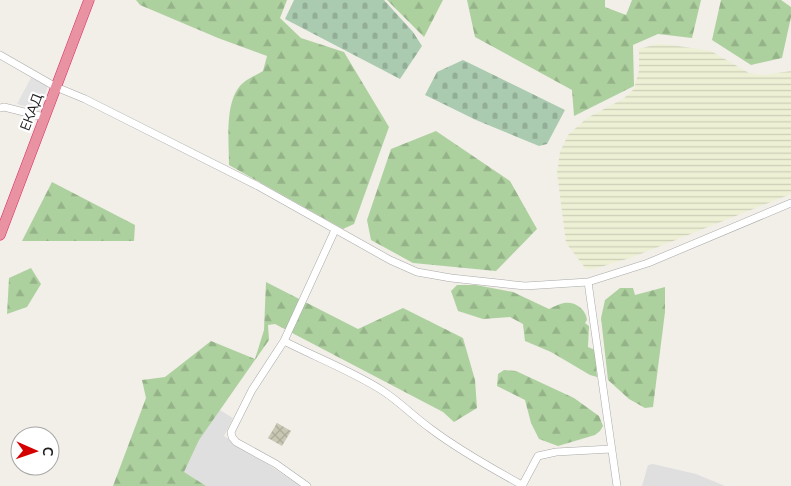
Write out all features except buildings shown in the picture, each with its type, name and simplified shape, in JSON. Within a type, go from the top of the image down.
[{"type":"highway","name":"ЕКАД","points":[[0,234],[88,0]]},
{"type":"street","points":[[0,55],[56,87],[85,99],[258,186],[390,260],[417,272],[451,278],[525,286],[588,282],[648,263],[791,202]]},
{"type":"street","points":[[4,108],[17,104]]},
{"type":"street","points":[[4,108],[44,117]]},
{"type":"street","points":[[308,486],[276,464],[236,442],[232,438],[231,432],[252,390],[284,341],[335,230]]},
{"type":"street","points":[[588,282],[617,486]]},
{"type":"street","points":[[284,341],[338,366],[380,389],[393,397],[431,430],[522,486],[538,456],[556,452],[611,449]]},
{"type":"shaded area","points":[[657,44],[711,51],[749,73],[763,75],[791,71],[791,194],[633,257],[594,269],[586,269],[566,243],[557,173],[560,152],[568,135],[587,118],[623,99],[634,89],[639,70],[639,49]]},
{"type":"shaded area","points":[[33,74],[49,83],[39,110],[17,104]]},
{"type":"shaded area","points":[[213,406],[233,418],[224,436],[301,486],[203,486],[181,472]]},
{"type":"shaded area","points":[[277,423],[291,431],[282,446],[268,438]]},
{"type":"shaded area","points":[[653,464],[696,474],[725,486],[642,486],[648,465]]},
{"type":"green space","points":[[136,0],[287,0],[280,18],[301,38],[344,52],[389,127],[354,224],[343,229],[229,165],[228,133],[233,99],[243,83],[263,71],[267,56],[218,38],[140,5]]},
{"type":"green space","points":[[294,0],[384,0],[413,32],[422,46],[400,79],[285,19]]},
{"type":"green space","points":[[387,0],[443,0],[424,37]]},
{"type":"green space","points":[[467,0],[605,0],[605,7],[626,15],[632,0],[701,0],[692,38],[658,34],[633,45],[634,86],[574,116],[572,90],[475,37]]},
{"type":"green space","points":[[721,0],[781,0],[791,7],[791,17],[782,58],[751,65],[712,40]]},
{"type":"green space","points":[[463,60],[565,110],[547,144],[539,146],[476,120],[425,95],[437,72]]},
{"type":"green space","points":[[436,131],[510,181],[537,229],[496,271],[413,263],[371,240],[367,220],[391,149]]},
{"type":"green space","points":[[52,182],[135,225],[134,241],[22,241]]},
{"type":"green space","points":[[31,268],[41,284],[27,307],[7,314],[9,278]]},
{"type":"green space","points":[[266,282],[358,329],[403,308],[463,338],[475,380],[477,408],[454,422],[443,412],[275,324],[268,325],[269,340],[199,440],[184,472],[206,486],[113,486],[146,398],[142,380],[165,377],[211,341],[255,359],[264,330]]},
{"type":"green space","points":[[457,285],[476,285],[513,292],[549,309],[564,303],[576,305],[585,312],[587,320],[585,323],[589,326],[588,347],[595,350],[597,377],[590,375],[551,352],[525,341],[523,324],[510,317],[483,319],[458,311],[451,291]]},
{"type":"green space","points":[[665,287],[665,312],[653,407],[645,408],[629,399],[608,380],[601,318],[605,300],[620,288],[633,288],[635,295]]},
{"type":"green space","points":[[504,370],[516,371],[574,398],[599,416],[603,426],[600,431],[595,435],[558,446],[539,439],[531,423],[525,400],[497,386],[498,374]]}]
